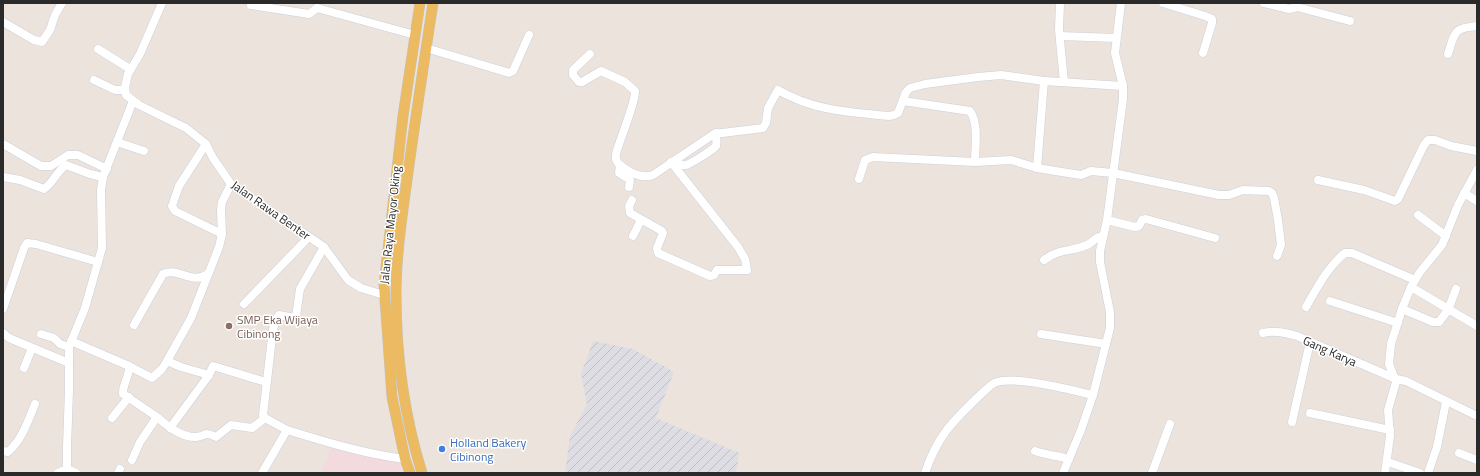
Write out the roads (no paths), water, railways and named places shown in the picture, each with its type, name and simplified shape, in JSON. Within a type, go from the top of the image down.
[{"type":"main road","name":"Jalan Raya Mayor Oking","points":[[410,473],[405,459],[392,397],[384,295],[388,242],[403,116],[420,3]]},
{"type":"main road","name":"Jalan Raya Mayor Oking","points":[[422,473],[403,396],[400,375],[396,294],[397,266],[415,117],[433,3]]},
{"type":"main road","points":[[403,116],[415,117]]},
{"type":"street","points":[[3,22],[34,40],[42,42],[50,30],[55,15],[62,3]]},
{"type":"street","points":[[67,471],[70,344],[85,308],[102,248],[101,190],[104,177],[132,101],[126,95],[126,79],[130,69],[140,54],[162,3]]},
{"type":"street","points":[[1060,3],[1059,23],[1064,82]]},
{"type":"street","points":[[1063,473],[1081,430],[1093,395],[1111,320],[1100,262],[1100,251],[1107,220],[1122,105],[1123,86],[1115,53],[1121,3]]},
{"type":"street","points":[[1163,3],[1212,19],[1203,53]]},
{"type":"street","points":[[1264,3],[1289,9],[1297,7],[1350,21]]},
{"type":"street","points":[[251,5],[308,14],[317,6],[415,35]]},
{"type":"street","points":[[1448,54],[1454,34],[1459,29],[1477,26]]},
{"type":"street","points":[[426,48],[509,73],[513,71],[529,34]]},
{"type":"street","points":[[1060,36],[1116,38]]},
{"type":"street","points":[[98,49],[130,69]]},
{"type":"street","points":[[590,54],[572,70],[573,75],[579,82],[582,82],[601,71],[625,82],[633,88],[636,93],[616,154],[616,159],[620,165],[633,173],[646,177],[653,175],[716,133],[763,128],[766,123],[768,108],[778,90],[802,102],[829,110],[889,116],[898,113],[906,92],[910,88],[925,84],[1001,75],[1044,81],[1123,86]]},
{"type":"street","points":[[94,80],[115,90],[125,90]]},
{"type":"street","points":[[1036,168],[1044,81]]},
{"type":"street","name":"Jalan Rawa Benter","points":[[132,101],[186,128],[206,144],[213,158],[231,184],[324,247],[348,280],[361,288],[384,295]]},
{"type":"street","points":[[903,101],[970,110],[974,120],[975,129],[975,162]]},
{"type":"street","points":[[673,162],[680,165],[686,165],[708,152],[715,147],[716,133]]},
{"type":"street","points":[[1318,180],[1364,190],[1395,201],[1398,199],[1424,145],[1428,140],[1435,140],[1451,146],[1477,151]]},
{"type":"street","points":[[117,142],[144,151]]},
{"type":"street","points":[[3,144],[41,166],[51,166],[68,155],[78,155],[107,169]]},
{"type":"street","points":[[206,144],[178,186],[172,206],[175,211],[222,234]]},
{"type":"street","points":[[859,179],[864,162],[870,157],[975,162],[1011,160],[1036,168],[1081,175],[1090,171],[1113,173],[1219,195],[1229,195],[1243,190],[1269,191],[1272,193],[1274,198],[1278,220],[1281,246],[1278,256]]},
{"type":"street","points":[[632,200],[629,206],[630,213],[662,231],[663,233],[657,251],[668,258],[710,276],[714,275],[716,270],[747,270],[745,259],[738,247],[673,162]]},
{"type":"street","points":[[3,177],[20,180],[44,189],[66,165],[90,174],[104,177]]},
{"type":"street","points":[[620,165],[619,173],[630,180],[628,187]]},
{"type":"street","points":[[1385,473],[1388,462],[1390,430],[1388,410],[1396,379],[1390,368],[1389,357],[1402,308],[1413,283],[1440,249],[1458,205],[1477,170]]},
{"type":"street","points":[[41,334],[54,338],[60,344],[70,344],[129,366],[152,378],[162,369],[191,318],[219,247],[222,234],[222,202],[231,184]]},
{"type":"street","points":[[1464,193],[1477,201]]},
{"type":"street","points":[[1418,216],[1446,236]]},
{"type":"street","points":[[1107,220],[1135,227],[1139,226],[1142,220],[1146,219],[1215,238]]},
{"type":"street","points":[[633,236],[641,220]]},
{"type":"street","points":[[1044,260],[1054,253],[1086,246],[1096,238],[1103,236]]},
{"type":"street","points":[[244,304],[308,237]]},
{"type":"street","points":[[4,306],[27,243],[36,244],[98,262]]},
{"type":"street","points":[[324,247],[300,289],[296,316],[294,318],[279,315],[273,329],[263,411],[265,418],[287,430],[338,446],[405,459]]},
{"type":"street","points":[[1306,306],[1322,280],[1340,256],[1345,253],[1352,253],[1413,283],[1448,310],[1477,326]]},
{"type":"street","points":[[134,325],[163,274],[174,272],[193,278],[199,278],[208,274]]},
{"type":"street","points":[[1402,308],[1437,323],[1442,320],[1448,310],[1456,289]]},
{"type":"street","points":[[1330,301],[1398,323]]},
{"type":"street","name":"Gang Karya","points":[[1263,333],[1270,331],[1286,333],[1310,342],[1396,379],[1406,381],[1477,416]]},
{"type":"street","points":[[3,333],[9,338],[69,363]]},
{"type":"street","points":[[1041,334],[1106,344]]},
{"type":"street","points":[[1292,422],[1310,342]]},
{"type":"street","points":[[24,368],[32,348]]},
{"type":"street","points":[[167,361],[180,367],[209,375]]},
{"type":"street","points":[[129,366],[129,372],[123,394],[157,417],[170,428],[195,438],[208,433],[216,437],[231,425],[252,428],[265,418]]},
{"type":"street","points":[[170,428],[209,375],[212,368],[215,366],[266,382]]},
{"type":"street","points":[[925,473],[933,450],[940,438],[957,417],[994,383],[1007,381],[1027,382],[1093,395]]},
{"type":"street","points":[[112,418],[129,397]]},
{"type":"street","points":[[1428,473],[1437,447],[1446,402]]},
{"type":"street","points":[[3,451],[8,452],[15,445],[25,429],[35,404]]},
{"type":"street","points":[[1310,413],[1390,430]]},
{"type":"street","points":[[132,460],[140,442],[157,417]]},
{"type":"street","points":[[1152,473],[1170,424]]},
{"type":"street","points":[[262,473],[287,430]]},
{"type":"street","points":[[1035,451],[1069,459]]},
{"type":"street","points":[[1459,453],[1477,460]]},
{"type":"street","points":[[1388,462],[1420,473]]},
{"type":"street","points":[[58,473],[67,471],[76,473]]},
{"type":"place","name":"SMP Eka Wijaya Cibinong","points":[[229,326]]},
{"type":"place","name":"Holland Bakery Cibinong","points":[[442,449]]}]
